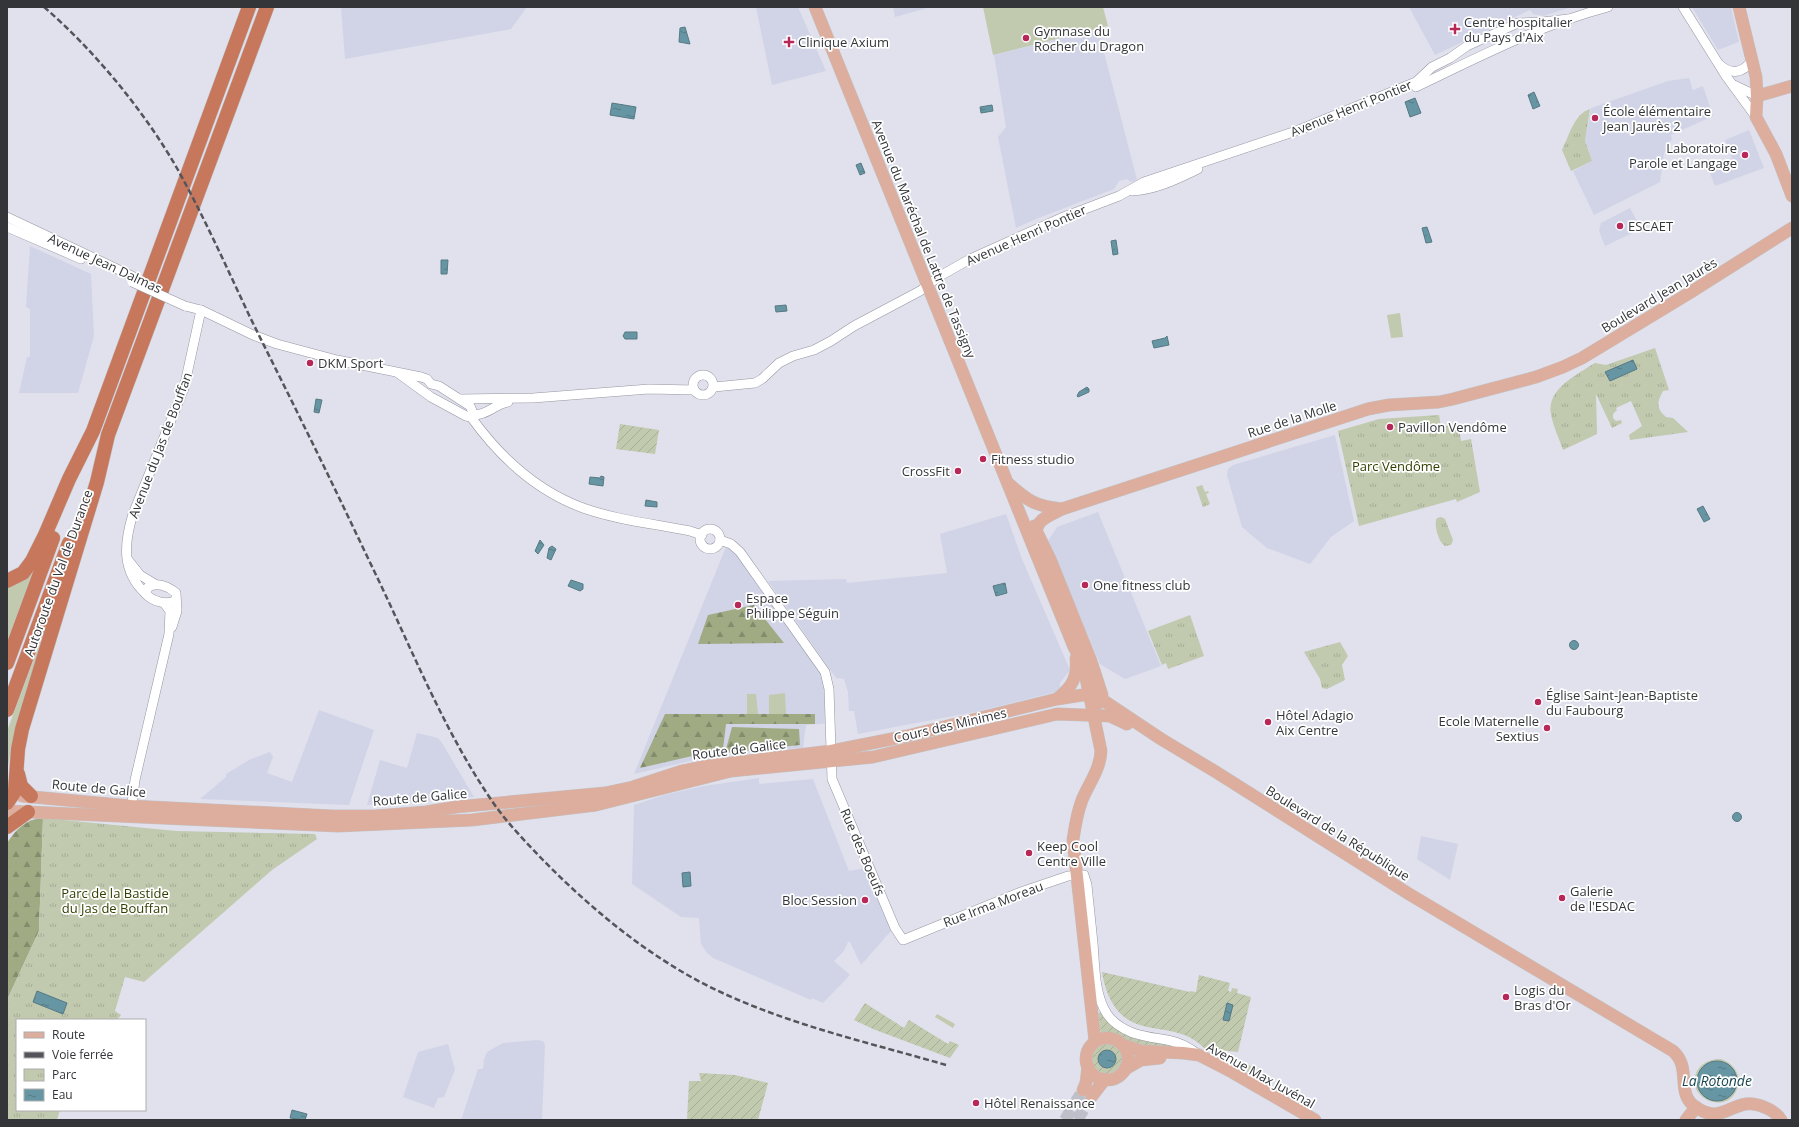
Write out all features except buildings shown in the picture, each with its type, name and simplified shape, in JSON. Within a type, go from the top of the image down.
[{"type":"highway","points":[[7,582],[23,573],[32,561],[69,479],[93,431],[250,7]]},
{"type":"highway","points":[[9,797],[16,786],[16,766],[22,729],[97,482],[108,435],[266,7]]},
{"type":"highway","name":"Autoroute du Val de Durance","points":[[7,663],[93,431]]},
{"type":"highway","name":"Autoroute du Val de Durance","points":[[7,710],[108,435]]},
{"type":"highway","points":[[16,766],[21,786],[31,796]]},
{"type":"highway","points":[[7,827],[28,812]]},
{"type":"main road","name":"Avenue du Maréchal de Lattre de Tassigny","points":[[815,7],[1032,546],[1082,664],[1086,690]]},
{"type":"main road","points":[[1739,7],[1756,77],[1756,117],[1776,154],[1792,196]]},
{"type":"main road","points":[[1757,96],[1773,93],[1792,86]]},
{"type":"main road","name":"Boulevard Jean Jaurès","points":[[1536,377],[1563,368],[1582,358],[1792,228]]},
{"type":"main road","name":"Rue de la Molle","points":[[1035,527],[1044,518],[1062,510],[1368,409],[1389,405],[1439,402],[1536,377]]},
{"type":"main road","name":"Avenue du Maréchal de Lattre de Tassigny","points":[[1007,482],[1035,527],[1050,559],[1086,690]]},
{"type":"main road","points":[[1007,482],[1022,496],[1034,504],[1062,510]]},
{"type":"main road","points":[[1032,546],[1035,527]]},
{"type":"main road","name":"Avenue du Maréchal de Lattre de Tassigny","points":[[1074,647],[1076,677],[1086,690]]},
{"type":"main road","points":[[1086,690],[1101,699],[1094,714]]},
{"type":"main road","points":[[1086,690],[1101,742],[1101,761],[1097,773],[1082,801],[1076,820],[1074,840],[1080,875],[1095,1042]]},
{"type":"main road","name":"Cours des Minimes","points":[[831,756],[1057,699],[1086,690]]},
{"type":"main road","name":"Boulevard de la République","points":[[1101,699],[1115,713],[1216,772],[1409,894],[1673,1051],[1679,1056],[1682,1064],[1684,1089],[1688,1098],[1696,1108]]},
{"type":"main road","name":"Cours des Minimes","points":[[831,756],[874,757],[1057,714],[1115,713]]},
{"type":"main road","name":"Route de Galice","points":[[7,811],[375,816],[605,793],[633,787],[682,771],[707,766],[831,756]]},
{"type":"main road","name":"Route de Galice","points":[[9,797],[31,796],[130,812]]},
{"type":"main road","points":[[1102,1038],[1110,1038],[1117,1040],[1123,1045],[1128,1057],[1125,1069],[1117,1077],[1105,1079],[1092,1073],[1086,1061],[1088,1050],[1095,1042],[1102,1038]]},
{"type":"main road","name":"Avenue Max Juvénal","points":[[1123,1045],[1141,1051],[1199,1055],[1232,1072],[1315,1120]]},
{"type":"main road","name":"Avenue Max Juvénal","points":[[1125,1069],[1141,1060],[1151,1058],[1191,1060],[1207,1065],[1299,1120]]},
{"type":"main road","points":[[1088,1066],[1086,1083],[1087,1093],[1105,1079]]},
{"type":"main road","points":[[1686,1120],[1696,1108],[1708,1113],[1718,1114],[1728,1112],[1751,1103],[1769,1108],[1774,1111],[1781,1120]]},
{"type":"street","name":"Avenue Henri Pontier","points":[[1128,191],[1147,190],[1199,168],[1345,116],[1415,87],[1516,39],[1568,19],[1608,7]]},
{"type":"street","points":[[1683,7],[1717,63],[1756,117]]},
{"type":"street","name":"Avenue Henri Pontier","points":[[714,384],[728,385],[755,383],[762,379],[778,363],[793,356],[814,350],[831,341],[854,326],[928,286],[940,276],[970,259],[1061,218],[1128,191],[1159,176],[1299,130],[1416,82],[1432,67],[1450,58],[1470,45],[1512,25],[1518,23],[1568,19]]},
{"type":"street","points":[[1717,63],[1726,70],[1738,72],[1747,67],[1752,60]]},
{"type":"street","points":[[1756,77],[1764,87],[1773,93]]},
{"type":"street","points":[[1731,83],[1757,96]]},
{"type":"street","name":"Avenue Jean Dalmas","points":[[7,217],[133,280]]},
{"type":"street","name":"Avenue Jean Dalmas","points":[[7,227],[43,241],[186,303],[253,335],[277,344],[337,360],[395,371],[427,379],[431,384],[439,386],[470,406],[472,416],[485,435],[516,466],[549,492],[584,508],[600,513],[702,534]]},
{"type":"street","name":"Avenue du Jas de Bouffan","points":[[164,602],[150,598],[134,580],[126,557],[127,535],[133,514],[188,375],[201,310]]},
{"type":"street","name":"Avenue Jean Dalmas","points":[[395,371],[427,394],[466,416],[472,416]]},
{"type":"street","points":[[706,374],[711,378],[714,384],[711,392],[707,395],[702,395],[694,386],[695,378],[706,374]]},
{"type":"street","points":[[427,394],[428,387],[431,384]]},
{"type":"street","points":[[460,399],[533,398],[694,386]]},
{"type":"street","points":[[472,416],[484,414],[499,404],[533,398]]},
{"type":"street","points":[[706,530],[713,530],[718,534],[720,540],[715,547],[707,548],[701,543],[702,534],[706,530]]},
{"type":"street","points":[[720,540],[731,544],[740,552],[825,672],[829,689],[831,756]]},
{"type":"street","points":[[126,557],[140,575],[155,584],[173,590],[176,594],[177,614],[169,634],[135,780],[130,812]]},
{"type":"street","points":[[146,594],[148,587],[155,584]]},
{"type":"street","points":[[164,602],[176,600]]},
{"type":"street","points":[[164,602],[170,611],[169,634]]},
{"type":"street","name":"Rue des Boeufs","points":[[831,756],[832,779],[895,928],[903,940]]},
{"type":"street","points":[[1080,875],[1087,885],[1099,996],[1106,1012],[1116,1024],[1123,1029],[1140,1035],[1171,1040],[1191,1048],[1199,1055]]},
{"type":"street","name":"Rue Irma Moreau","points":[[903,940],[1004,899],[1048,883],[1080,875]]},
{"type":"shaded area","points":[[341,7],[527,7],[511,29],[345,59]]},
{"type":"shaded area","name":"Clinique Axium","points":[[756,7],[798,7],[826,71],[772,85]]},
{"type":"shaded area","points":[[893,7],[931,7],[895,17]]},
{"type":"shaded area","name":"Centre hospitalier du Pays d'Aix","points":[[1409,7],[1572,7],[1543,16],[1533,14],[1530,10],[1435,55]]},
{"type":"shaded area","points":[[1692,7],[1731,7],[1739,42],[1718,50]]},
{"type":"shaded area","points":[[1098,29],[1137,180],[1131,182],[1127,179],[1119,181],[1114,189],[1016,228],[998,137],[1006,127],[994,55]]},
{"type":"shaded area","points":[[1689,78],[1693,90],[1703,86],[1713,116],[1671,135],[1672,139],[1664,154],[1660,182],[1594,215],[1573,171],[1592,161],[1585,141],[1591,108],[1668,81]]},
{"type":"shaded area","name":"Laboratoire Parole et Langage","points":[[1749,130],[1764,168],[1715,186],[1708,168],[1732,158],[1725,140]]},
{"type":"shaded area","name":"ESCAET","points":[[1630,208],[1641,229],[1605,246],[1599,231],[1601,223]]},
{"type":"shaded area","points":[[30,246],[91,274],[94,336],[78,393],[19,393],[27,357],[30,357],[30,309],[26,307]]},
{"type":"shaded area","points":[[1335,435],[1354,521],[1331,537],[1310,564],[1267,548],[1242,527],[1227,475],[1228,469],[1233,465]]},
{"type":"shaded area","points":[[1098,512],[1161,666],[1125,679],[1100,664],[1048,541],[1057,527]]},
{"type":"shaded area","points":[[1006,514],[1022,559],[1070,670],[1060,683],[1060,689],[1056,692],[980,711],[858,734],[854,711],[849,711],[848,692],[844,679],[836,678],[768,581],[846,579],[847,583],[947,573],[940,534]]},
{"type":"shaded area","name":"Espace Philippe Séguin","points":[[728,542],[822,667],[831,723],[806,725],[803,748],[725,753],[634,774]]},
{"type":"shaded area","points":[[319,710],[374,730],[349,805],[200,799],[226,777],[226,774],[251,759],[270,752],[273,757],[267,773],[292,782]]},
{"type":"shaded area","points":[[417,733],[438,738],[474,797],[367,805],[380,760],[407,768]]},
{"type":"shaded area","points":[[759,778],[759,784],[813,779],[849,871],[866,868],[891,931],[861,965],[850,942],[848,942],[844,951],[834,961],[850,975],[823,1003],[812,998],[811,1000],[713,958],[707,953],[701,944],[699,918],[681,917],[632,884],[634,805],[664,795],[704,786]]},
{"type":"shaded area","points":[[1421,836],[1458,844],[1450,880],[1417,859]]},
{"type":"shaded area","points":[[537,1040],[543,1041],[545,1045],[542,1120],[461,1120],[478,1069],[483,1069],[484,1059],[487,1052],[503,1043]]},
{"type":"shaded area","points":[[448,1044],[455,1070],[444,1097],[438,1098],[434,1108],[403,1097],[418,1052]]},
{"type":"green space","name":"Gymnase du Rocher du Dragon","points":[[983,7],[1103,7],[1108,26],[993,55]]},
{"type":"green space","points":[[1590,109],[1585,141],[1592,161],[1571,171],[1562,150],[1576,120],[1584,112]]},
{"type":"green space","points":[[1400,313],[1403,337],[1391,338],[1387,315]]},
{"type":"green space","points":[[1655,348],[1669,390],[1663,391],[1660,398],[1658,405],[1660,411],[1666,417],[1673,418],[1688,432],[1630,440],[1629,435],[1642,426],[1631,401],[1616,408],[1617,410],[1613,414],[1613,418],[1616,421],[1621,420],[1622,423],[1612,428],[1596,394],[1597,434],[1563,450],[1551,414],[1553,397],[1558,390],[1572,377],[1595,363],[1606,365]]},
{"type":"green space","name":"Parc Vendôme","points":[[1439,415],[1441,427],[1451,425],[1459,427],[1461,441],[1471,439],[1480,492],[1457,502],[1456,499],[1359,526],[1338,431],[1379,419]]},
{"type":"green space","points":[[620,424],[659,430],[655,454],[616,449]]},
{"type":"green space","points":[[1202,485],[1205,492],[1208,491],[1209,493],[1206,494],[1210,504],[1203,507],[1196,487]]},
{"type":"green space","points":[[1441,517],[1445,519],[1453,540],[1451,545],[1445,546],[1443,544],[1436,529],[1437,518]]},
{"type":"green space","points":[[36,563],[7,642],[7,585]]},
{"type":"green space","points":[[754,605],[784,643],[698,644],[708,615]]},
{"type":"green space","points":[[54,606],[11,748],[7,773],[7,731]]},
{"type":"green space","points":[[1190,615],[1204,656],[1168,669],[1166,663],[1162,665],[1148,631]]},
{"type":"green space","points":[[1340,642],[1348,656],[1342,665],[1345,680],[1327,689],[1322,688],[1320,679],[1304,652]]},
{"type":"green space","points":[[785,693],[786,715],[769,715],[769,695]]},
{"type":"green space","points":[[747,694],[756,694],[758,714],[747,714]]},
{"type":"green space","points":[[665,714],[815,714],[815,724],[726,724],[723,749],[640,768]]},
{"type":"green space","points":[[732,727],[799,729],[800,745],[725,753]]},
{"type":"green space","points":[[43,818],[39,931],[7,1000],[7,843],[14,833],[22,826],[31,820]]},
{"type":"green space","name":"Parc de la Bastide du Jas de Bouffan","points":[[43,818],[176,831],[315,834],[317,839],[272,870],[144,982],[125,977],[115,1011],[121,1015],[118,1019],[16,1019],[16,1111],[60,1111],[57,1120],[7,1120],[7,1000],[39,931]]},
{"type":"green space","points":[[1102,972],[1190,992],[1196,992],[1199,975],[1230,983],[1228,991],[1231,992],[1232,988],[1238,989],[1237,993],[1251,997],[1238,1052],[1205,1049],[1194,1040],[1182,1034],[1144,1026],[1133,1022],[1122,1015],[1113,1004],[1106,989]]},
{"type":"green space","points":[[865,1003],[904,1028],[909,1020],[948,1044],[950,1041],[959,1045],[950,1058],[873,1029],[854,1020]]},
{"type":"green space","points":[[1103,1012],[1127,1035],[1136,1039],[1175,1044],[1174,1049],[1142,1048],[1117,1036],[1101,1034],[1098,1013]]},
{"type":"green space","points":[[937,1014],[955,1024],[953,1028],[935,1017]]},
{"type":"green space","points":[[1107,1044],[1118,1048],[1122,1059],[1118,1070],[1107,1074],[1096,1070],[1092,1059],[1096,1048]]},
{"type":"green space","points":[[1721,1059],[1736,1070],[1739,1081],[1735,1093],[1728,1100],[1719,1103],[1709,1101],[1701,1096],[1696,1088],[1694,1079],[1701,1066],[1709,1061]],"holes":[[[1717,1061],[1726,1063],[1720,1101],[1711,1099],[1701,1089],[1698,1077]]]},
{"type":"green space","points":[[1247,1064],[1273,1079],[1270,1084],[1237,1066]]},
{"type":"green space","points":[[699,1073],[735,1075],[768,1083],[758,1120],[687,1120],[689,1081],[701,1081]]},
{"type":"water","points":[[685,27],[690,44],[679,42],[680,28]]},
{"type":"water","points":[[1534,92],[1540,106],[1533,109],[1528,95]]},
{"type":"water","points":[[1415,98],[1421,113],[1410,117],[1405,102]]},
{"type":"water","points":[[612,103],[636,107],[634,119],[610,115]]},
{"type":"water","points":[[992,105],[993,111],[981,113],[980,107]]},
{"type":"water","points":[[861,163],[865,173],[860,175],[856,165]]},
{"type":"water","points":[[1427,227],[1432,242],[1426,243],[1422,228]]},
{"type":"water","points":[[1116,240],[1118,254],[1113,255],[1111,241]]},
{"type":"water","points":[[441,260],[448,260],[447,274],[441,274]]},
{"type":"water","points":[[786,305],[787,311],[776,312],[775,306]]},
{"type":"water","points":[[625,332],[637,332],[637,339],[625,339],[623,336]]},
{"type":"water","points":[[1167,336],[1169,345],[1154,348],[1152,341],[1165,338]]},
{"type":"water","points":[[1633,360],[1637,369],[1610,381],[1605,372]]},
{"type":"water","points":[[1087,387],[1089,392],[1078,397],[1077,396],[1079,392]]},
{"type":"water","points":[[316,399],[322,400],[319,413],[314,412]]},
{"type":"water","points":[[1399,462],[1404,467],[1399,472],[1394,467]]},
{"type":"water","points":[[601,476],[604,477],[603,486],[589,484],[590,477],[600,478]]},
{"type":"water","points":[[646,500],[657,502],[657,507],[645,506]]},
{"type":"water","points":[[1703,506],[1710,519],[1704,522],[1697,509]]},
{"type":"water","points":[[540,540],[544,545],[538,554],[535,551]]},
{"type":"water","points":[[552,546],[556,549],[551,560],[547,558],[549,548]]},
{"type":"water","points":[[571,580],[583,584],[583,589],[580,591],[568,586]]},
{"type":"water","points":[[1005,583],[1007,593],[996,596],[993,586]]},
{"type":"water","points":[[1572,641],[1576,641],[1578,645],[1576,649],[1572,649],[1570,647],[1570,643]]},
{"type":"water","points":[[1735,813],[1739,813],[1741,817],[1739,821],[1735,821],[1733,819],[1733,815]]},
{"type":"water","points":[[690,872],[691,886],[683,887],[682,873]]},
{"type":"water","points":[[37,991],[67,1003],[63,1014],[33,1002]]},
{"type":"water","points":[[1227,1003],[1233,1005],[1229,1021],[1223,1020]]},
{"type":"water","points":[[1107,1050],[1113,1053],[1116,1059],[1113,1065],[1107,1068],[1101,1065],[1098,1059],[1101,1053]]},
{"type":"water","name":"La Rotonde","points":[[1713,1061],[1721,1061],[1728,1064],[1734,1070],[1737,1081],[1734,1092],[1728,1098],[1721,1101],[1713,1101],[1706,1098],[1700,1092],[1697,1085],[1697,1077],[1700,1070],[1706,1064]]},
{"type":"water","points":[[292,1110],[307,1114],[305,1120],[290,1118]]},
{"type":"tunnel","points":[[1065,1120],[1083,1090]]},
{"type":"tunnel","points":[[1077,1120],[1092,1096]]},
{"type":"railway","points":[[44,7],[82,43],[118,83],[150,126],[178,170],[206,224],[332,483],[444,718],[473,772],[508,822],[535,852],[580,896],[621,930],[664,961],[687,975],[738,1000],[767,1012],[856,1040],[946,1065]]},
{"type":"place","name":"Centre hospitalier du Pays d'Aix","points":[[1455,29]]},
{"type":"place","name":"Gymnase du Rocher du Dragon","points":[[1026,38]]},
{"type":"place","name":"Clinique Axium","points":[[789,42]]},
{"type":"place","name":"École élémentaire Jean Jaurès 2","points":[[1595,118]]},
{"type":"place","name":"Laboratoire Parole et Langage","points":[[1745,155]]},
{"type":"place","name":"ESCAET","points":[[1620,226]]},
{"type":"place","name":"DKM Sport","points":[[310,363]]},
{"type":"place","name":"Pavillon Vendôme","points":[[1390,427]]},
{"type":"place","name":"Fitness studio","points":[[983,459]]},
{"type":"place","name":"CrossFit","points":[[958,471]]},
{"type":"place","name":"One fitness club","points":[[1085,585]]},
{"type":"place","name":"Espace Philippe Séguin","points":[[738,605]]},
{"type":"place","name":"Église Saint-Jean-Baptiste du Faubourg","points":[[1538,702]]},
{"type":"place","name":"Hôtel Adagio Aix Centre","points":[[1268,722]]},
{"type":"place","name":"Ecole Maternelle Sextius","points":[[1547,728]]},
{"type":"place","name":"Keep Cool Centre Ville","points":[[1029,853]]},
{"type":"place","name":"Galerie de l'ESDAC","points":[[1562,898]]},
{"type":"place","name":"Bloc Session","points":[[865,900]]},
{"type":"place","name":"Logis du Bras d'Or","points":[[1506,997]]},
{"type":"place","name":"Hôtel Renaissance","points":[[976,1103]]}]
